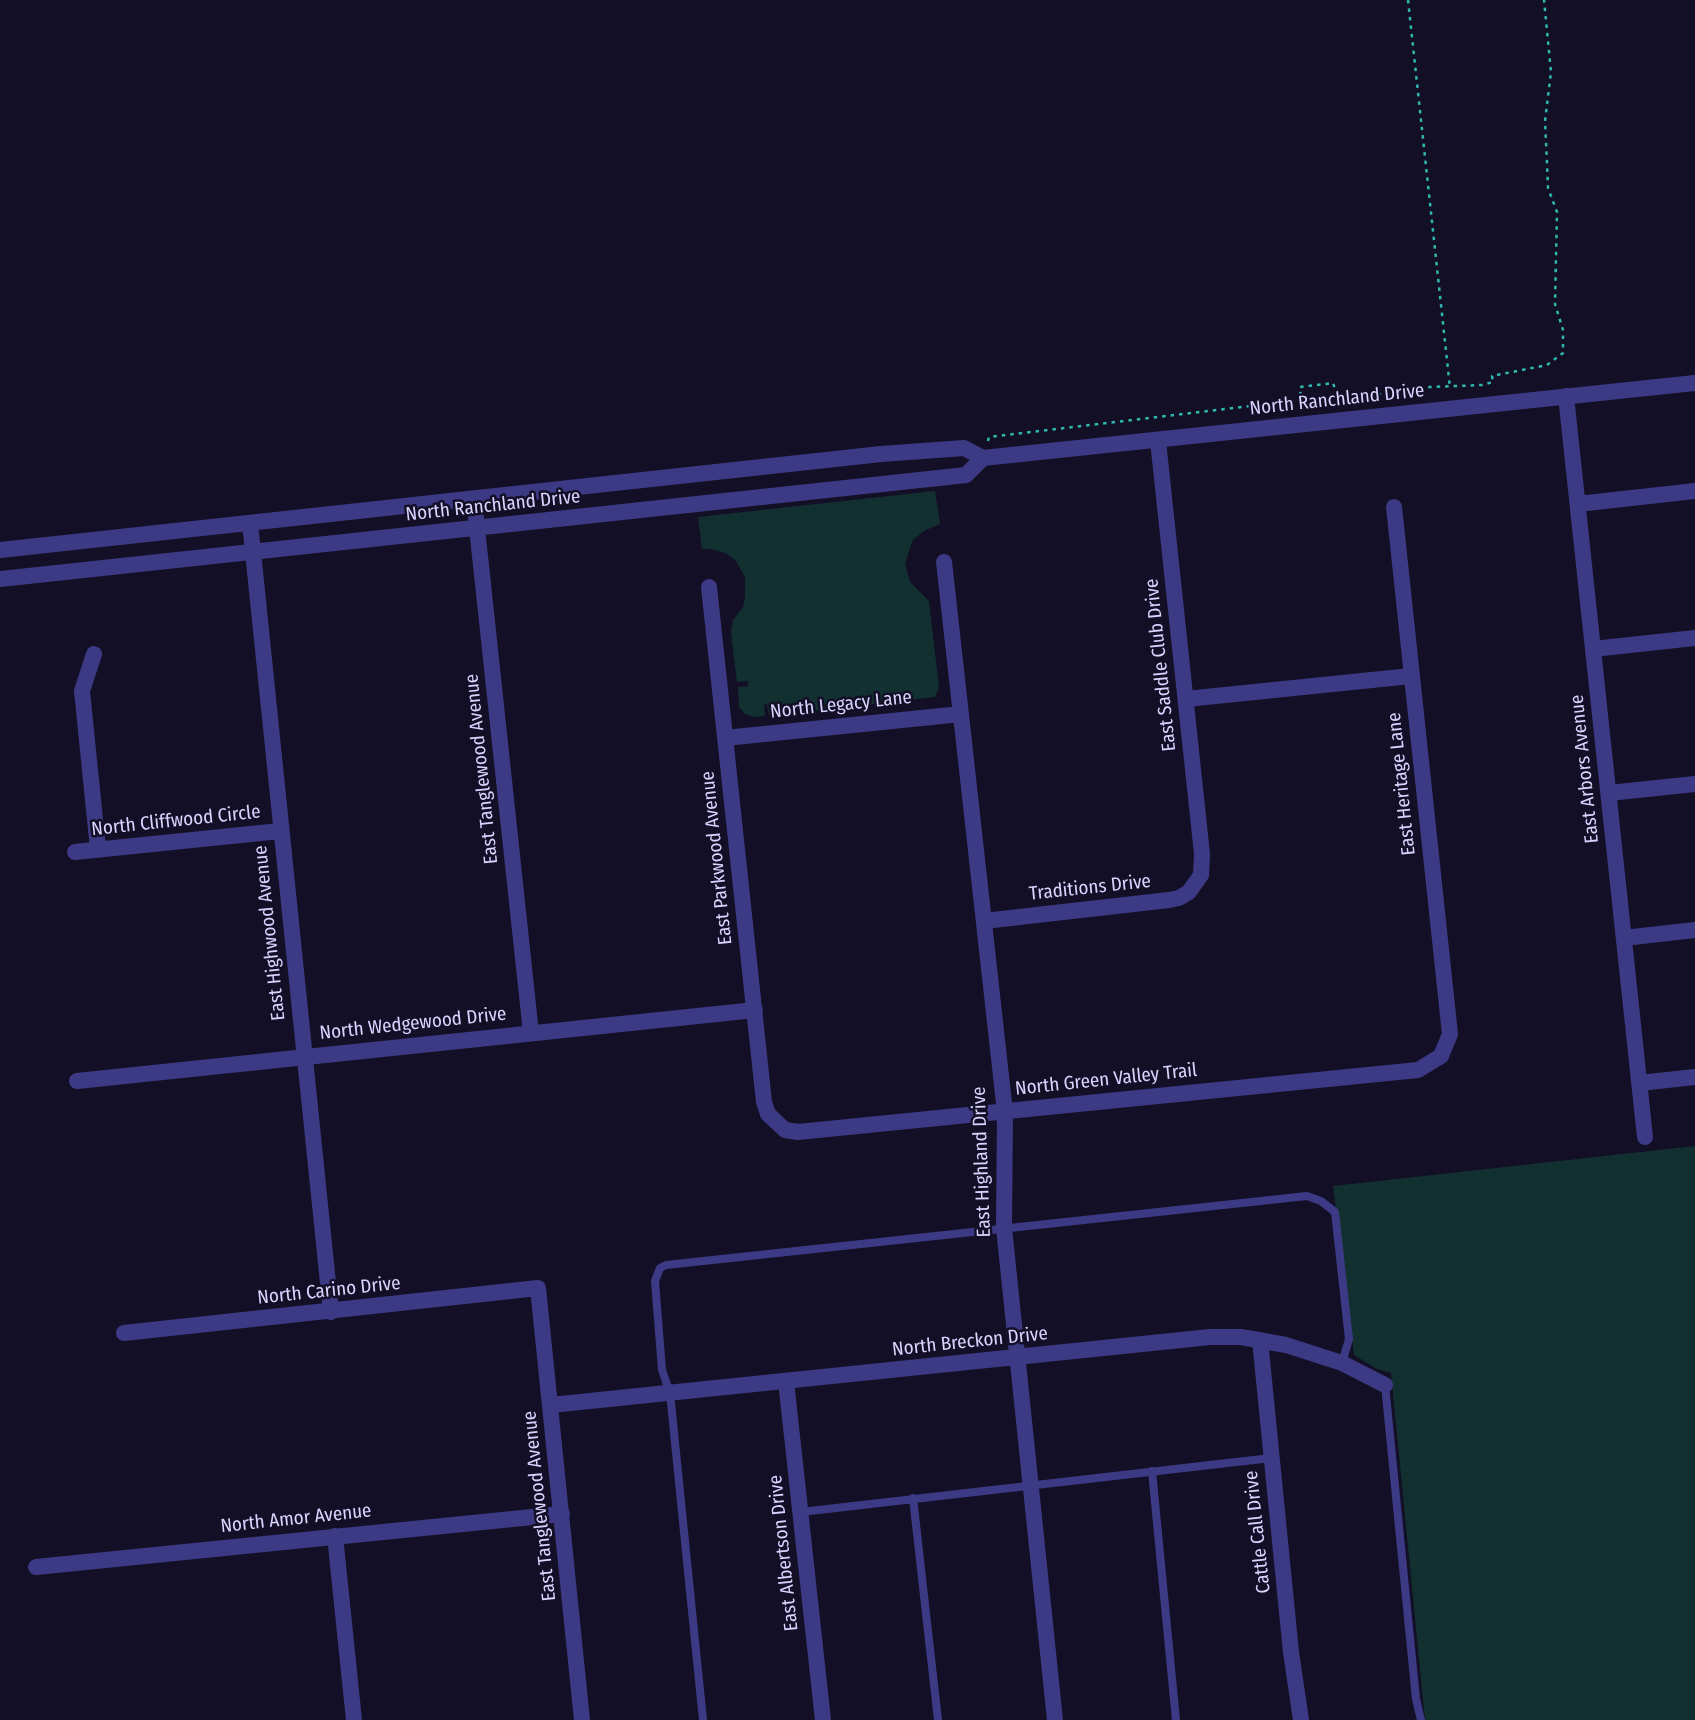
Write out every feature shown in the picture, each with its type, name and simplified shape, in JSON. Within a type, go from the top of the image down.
[{"type":"street","name":"North Ranchland Drive","points":[[0,550],[881,454],[964,448],[983,458],[1695,383]]},
{"type":"street","name":"East Arbors Avenue","points":[[1566,396],[1645,1137]]},
{"type":"street","name":"East Saddle Club Drive","points":[[1158,441],[1202,854],[1201,875],[1196,883]]},
{"type":"street","name":"North Ranchland Drive","points":[[0,579],[966,475],[983,458]]},
{"type":"street","points":[[1578,504],[1695,491]]},
{"type":"street","name":"East Tanglewood Avenue","points":[[474,500],[531,1033]]},
{"type":"street","name":"East Heritage Lane","points":[[1394,507],[1450,1034],[1441,1056]]},
{"type":"street","name":"East Highwood Avenue","points":[[250,523],[331,1312]]},
{"type":"street","name":"East Highland Drive","points":[[944,562],[1005,1112],[1004,1228],[1055,1720]]},
{"type":"street","name":"East Parkwood Avenue","points":[[709,587],[764,1102],[768,1114],[775,1122]]},
{"type":"street","points":[[1593,649],[1695,638]]},
{"type":"street","points":[[94,654],[82,691],[97,849]]},
{"type":"street","points":[[1186,699],[1411,676]]},
{"type":"street","name":"North Legacy Lane","points":[[725,738],[961,714]]},
{"type":"street","points":[[1609,793],[1695,784]]},
{"type":"street","name":"North Cliffwood Circle","points":[[75,852],[280,831]]},
{"type":"street","name":"Traditions Drive","points":[[984,921],[1169,900],[1180,898],[1196,883]]},
{"type":"street","points":[[1624,938],[1695,930]]},
{"type":"street","name":"North Wedgewood Drive","points":[[77,1081],[755,1010]]},
{"type":"street","name":"North Green Valley Trail","points":[[775,1122],[785,1130],[798,1132],[1005,1112],[1418,1070],[1441,1056]]},
{"type":"street","points":[[1640,1083],[1695,1077]]},
{"type":"street","name":"East Tanglewood Avenue","points":[[538,1289],[582,1720]]},
{"type":"street","name":"North Carino Drive","points":[[124,1334],[538,1289]]},
{"type":"street","name":"North Breckon Drive","points":[[551,1405],[1018,1359],[1210,1337],[1260,1340],[1342,1363],[1385,1385]]},
{"type":"street","name":"Cattle Call Drive","points":[[1260,1340],[1301,1720]]},
{"type":"street","name":"East Albertson Drive","points":[[786,1381],[823,1720]]},
{"type":"street","name":"North Amor Avenue","points":[[36,1567],[562,1514]]},
{"type":"street","points":[[335,1536],[354,1720]]},
{"type":"lane","points":[[703,1720],[670,1393],[662,1370],[654,1282],[660,1268],[666,1265],[1307,1196],[1321,1201],[1335,1212],[1349,1339],[1342,1363]]},
{"type":"lane","points":[[1385,1385],[1420,1720]]},
{"type":"lane","points":[[801,1512],[1032,1483],[1271,1458]]},
{"type":"lane","points":[[1152,1471],[1176,1720]]},
{"type":"lane","points":[[913,1498],[938,1720]]},
{"type":"path","points":[[1408,0],[1450,388]]},
{"type":"path","points":[[983,458],[989,437],[1301,400],[1300,387],[1333,383],[1336,393],[1357,397],[1493,382],[1492,376],[1547,365],[1563,353],[1563,330],[1555,304],[1557,212],[1548,188],[1545,121],[1551,72],[1544,0]]},
{"type":"green space","points":[[935,491],[940,524],[924,531],[913,540],[905,563],[910,582],[929,601],[939,688],[935,697],[769,716],[767,704],[764,705],[765,716],[745,714],[739,707],[738,687],[748,686],[748,681],[737,682],[731,632],[733,620],[743,607],[745,577],[736,561],[726,553],[702,549],[698,517]]},
{"type":"green space","points":[[1695,1146],[1695,1720],[1425,1720],[1391,1373],[1377,1369],[1354,1355],[1333,1186]]}]
